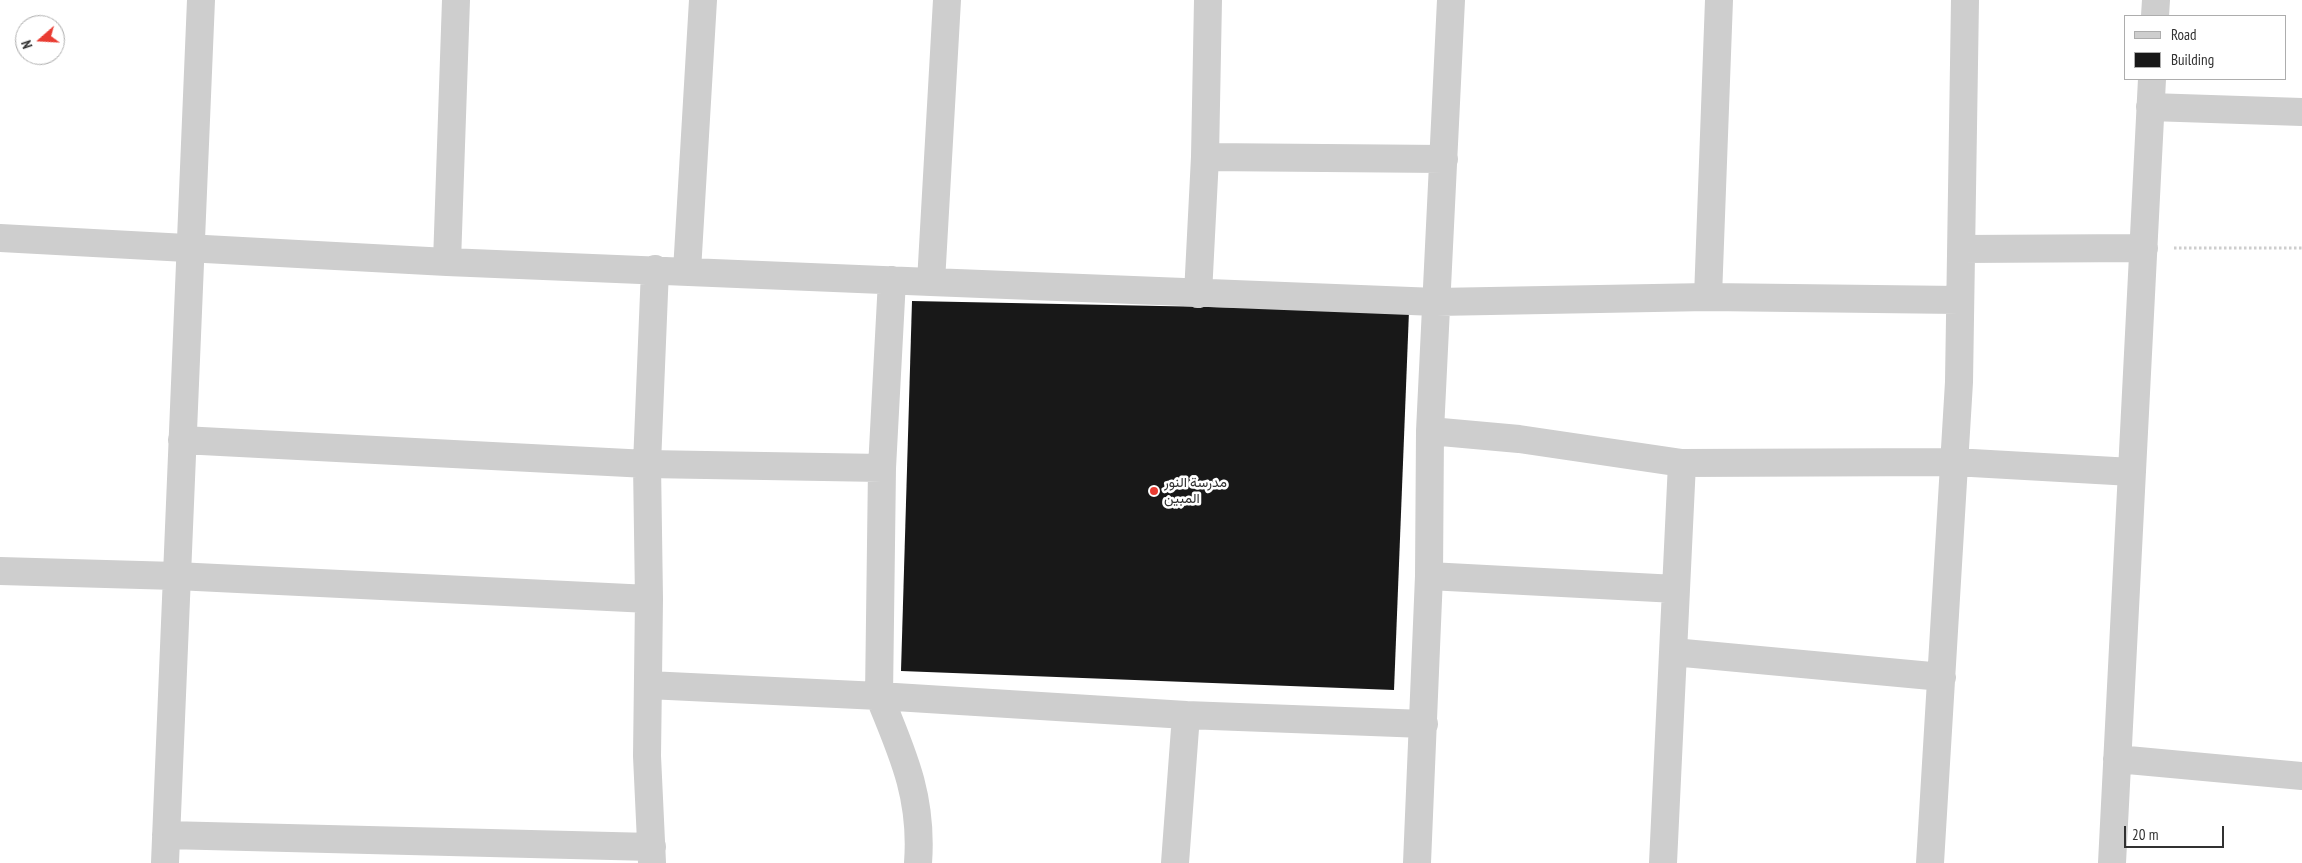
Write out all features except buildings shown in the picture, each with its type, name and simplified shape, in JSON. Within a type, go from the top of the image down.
[{"type":"street","points":[[165,863],[201,0]]},
{"type":"street","points":[[447,262],[456,0]]},
{"type":"street","points":[[687,271],[704,0]]},
{"type":"street","points":[[931,282],[947,0]]},
{"type":"street","points":[[1198,294],[1205,156],[1208,0]]},
{"type":"street","points":[[1416,863],[1424,724],[1429,576],[1430,431],[1451,0]]},
{"type":"street","points":[[1708,297],[1719,0]]},
{"type":"street","points":[[1930,863],[1959,382],[1959,300],[1962,249],[1966,0]]},
{"type":"street","points":[[2155,15],[2156,0]]},
{"type":"street","points":[[2112,863],[2152,80]]},
{"type":"street","points":[[2150,107],[2302,112]]},
{"type":"street","points":[[1205,156],[1444,159]]},
{"type":"street","points":[[0,238],[447,262],[655,269],[1198,294],[1436,302],[1708,297],[1959,300]]},
{"type":"street","points":[[1962,249],[2144,248]]},
{"type":"street","points":[[166,835],[652,855],[647,756],[647,464],[655,269]]},
{"type":"street","points":[[892,280],[882,468],[879,696],[903,756],[915,794],[920,834],[918,863]]},
{"type":"street","points":[[1430,431],[1520,439],[1682,463],[1954,462],[2132,472]]},
{"type":"street","points":[[182,440],[647,464],[882,468]]},
{"type":"street","points":[[1663,863],[1682,463]]},
{"type":"street","points":[[0,571],[176,576],[648,598]]},
{"type":"street","points":[[1429,576],[1676,589]]},
{"type":"street","points":[[1673,652],[1942,677]]},
{"type":"street","points":[[648,685],[879,696],[1186,715],[1424,724]]},
{"type":"street","points":[[1175,863],[1186,715]]},
{"type":"street","points":[[2116,759],[2302,776]]},
{"type":"path","points":[[2144,248],[2302,248]]},
{"type":"place","name":"مدرسة النور المبين","points":[[1154,491]]}]
